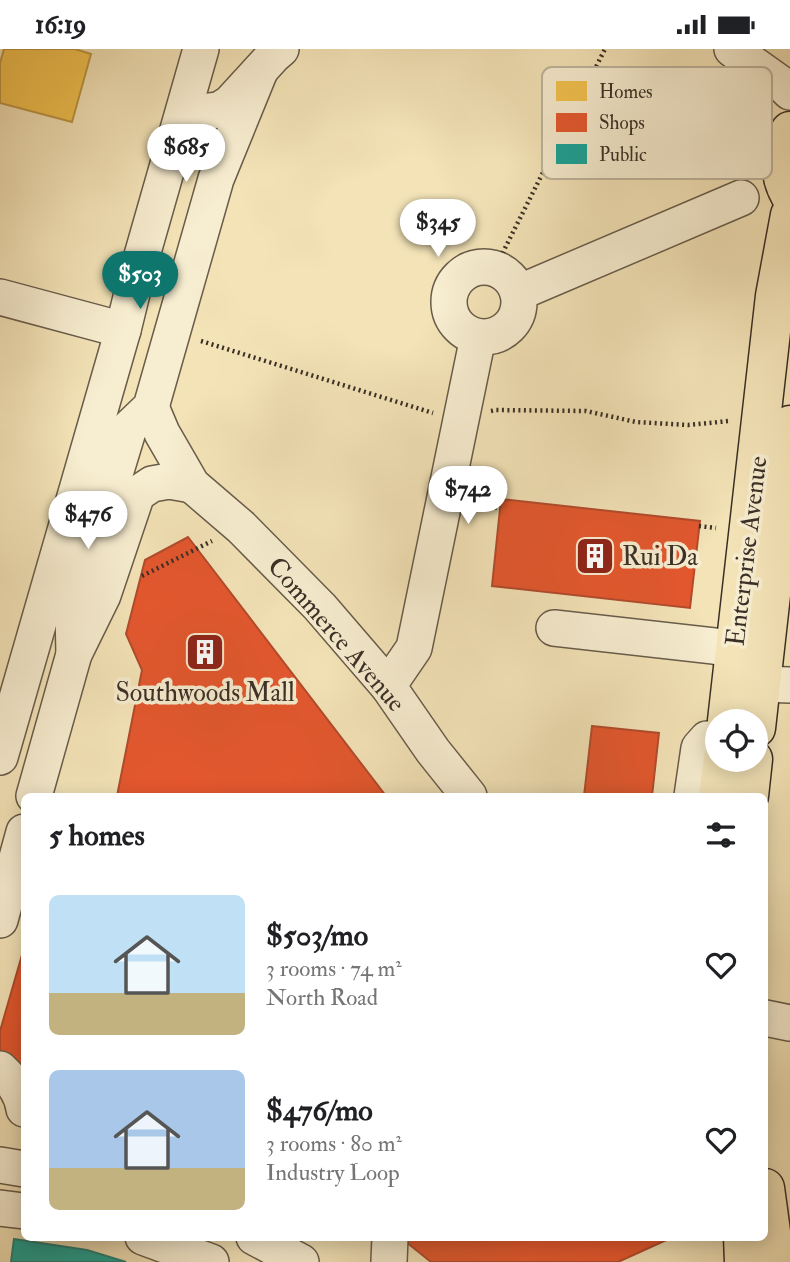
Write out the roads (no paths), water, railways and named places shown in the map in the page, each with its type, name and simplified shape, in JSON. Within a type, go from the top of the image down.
[{"type":"main road","points":[[790,131],[783,145],[781,160],[782,174],[790,195]]},
{"type":"main road","name":"Enterprise Avenue","points":[[764,709],[775,685],[779,609],[775,296],[790,215]]},
{"type":"main road","name":"Enterprise Avenue","points":[[728,709],[734,650],[776,421]]},
{"type":"main road","points":[[718,793],[721,772]]},
{"type":"main road","points":[[749,793],[752,772]]},
{"type":"main road","points":[[744,1262],[769,1241]]},
{"type":"street","points":[[0,757],[201,49]]},
{"type":"street","points":[[732,49],[757,67]]},
{"type":"street","points":[[183,114],[219,110],[230,103],[270,60]]},
{"type":"street","points":[[74,654],[73,612],[129,428],[151,407],[216,179],[270,60]]},
{"type":"street","points":[[772,77],[790,92]]},
{"type":"street","points":[[507,280],[741,198]]},
{"type":"street","points":[[484,266],[507,280],[519,305],[510,327],[489,337],[478,337],[457,326],[448,305],[449,293],[462,274],[472,268],[484,266]]},
{"type":"street","points":[[137,273],[159,287],[174,328]]},
{"type":"street","points":[[0,297],[123,330]]},
{"type":"street","points":[[388,686],[414,648],[478,337]]},
{"type":"street","name":"Commerce Avenue","points":[[151,407],[191,485],[242,527],[320,607],[388,686],[433,751],[467,793]]},
{"type":"street","points":[[35,793],[74,654],[103,595],[137,493],[161,482],[191,485]]},
{"type":"street","points":[[554,628],[734,650]]},
{"type":"street","points":[[692,793],[698,748],[705,741]]},
{"type":"street","points":[[0,920],[21,843]]},
{"type":"street","points":[[768,1019],[790,1023]]},
{"type":"street","points":[[0,1069],[9,1077],[21,1096]]},
{"type":"street","points":[[0,1165],[21,1169]]},
{"type":"street","points":[[0,1208],[21,1211]]},
{"type":"street","points":[[154,1241],[211,1262]]},
{"type":"street","points":[[262,1241],[301,1262]]},
{"type":"street","points":[[389,1262],[390,1241]]},
{"type":"place","name":"Rui Da","points":[[595,556]]},
{"type":"place","name":"Southwoods Mall","points":[[205,652]]}]
